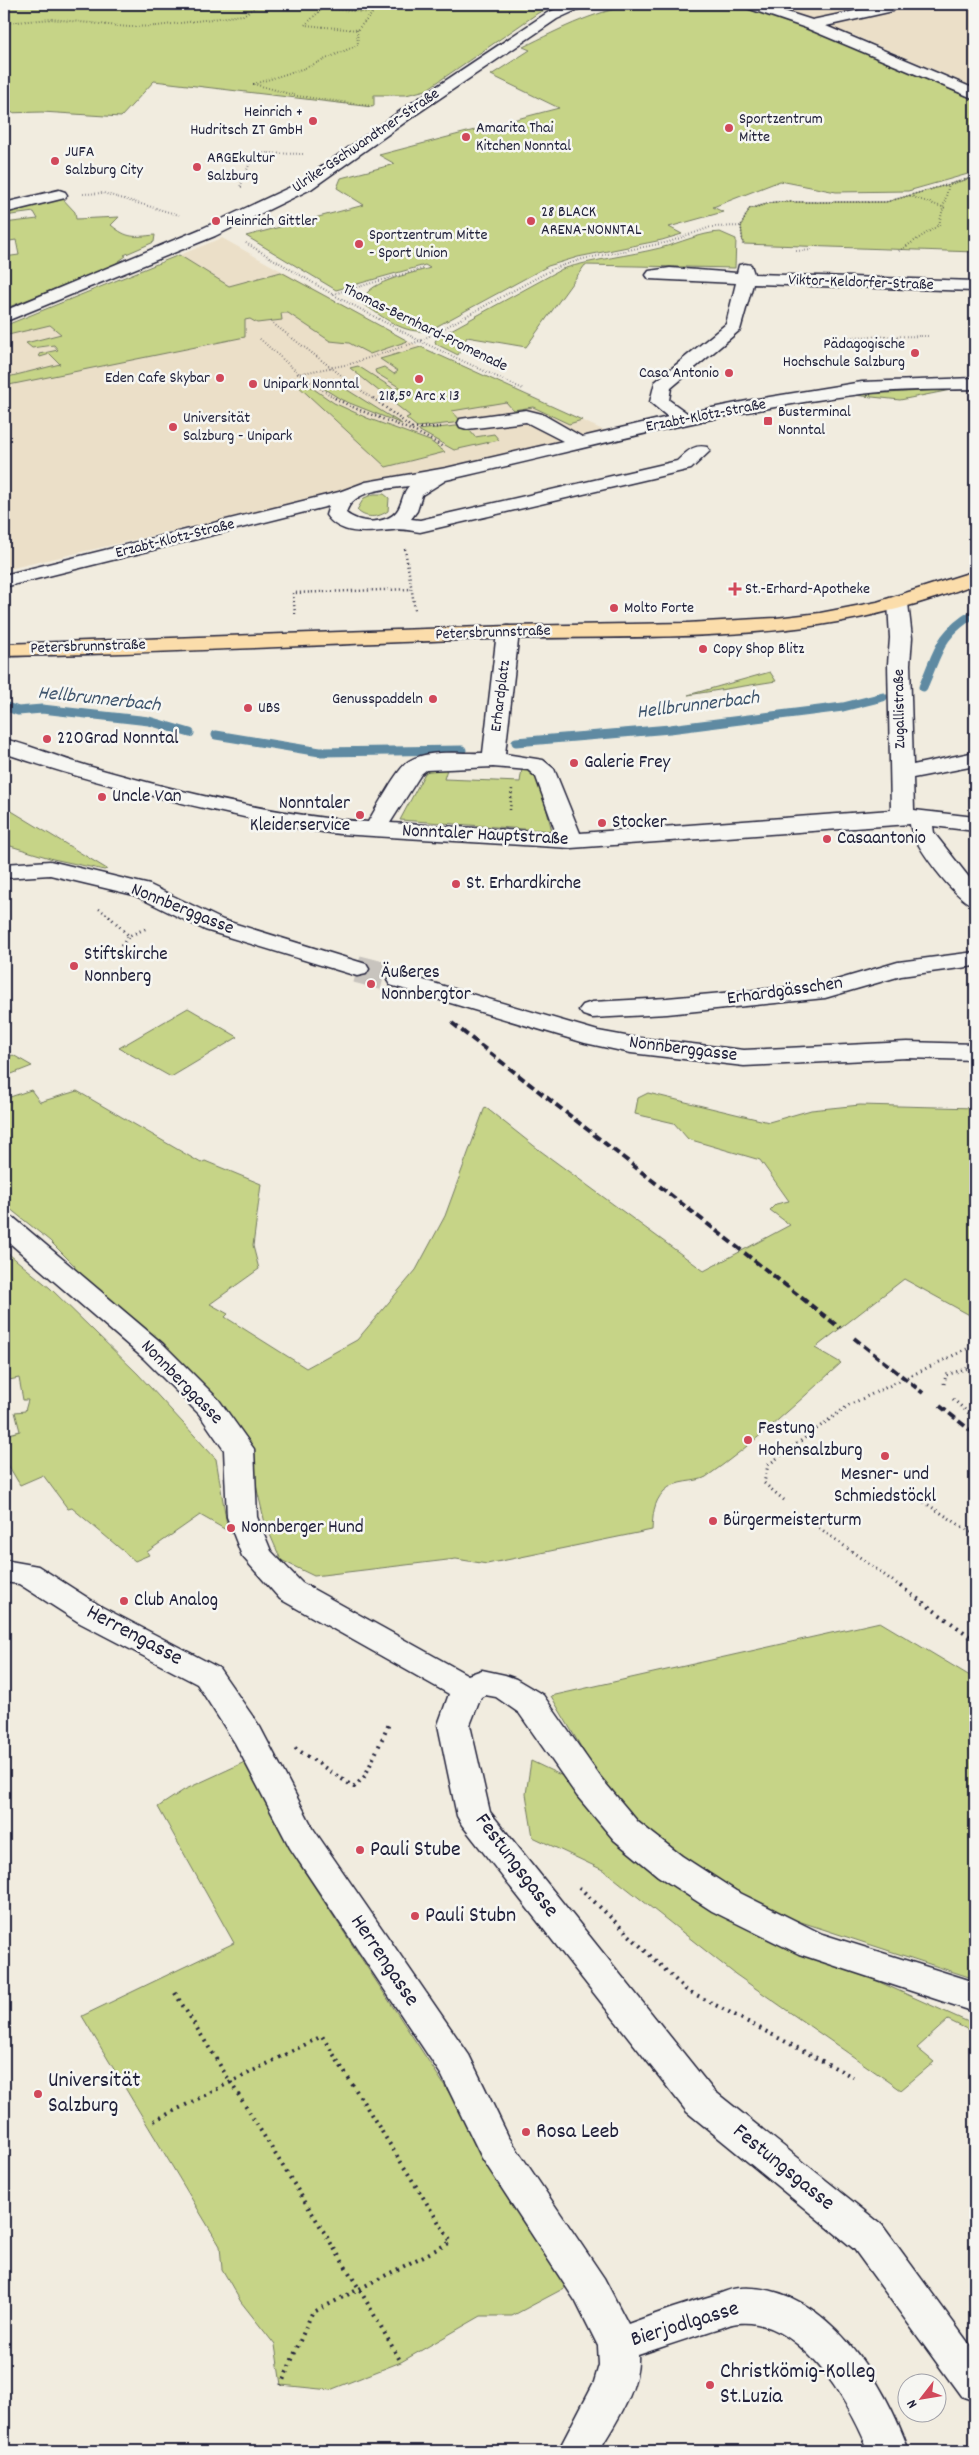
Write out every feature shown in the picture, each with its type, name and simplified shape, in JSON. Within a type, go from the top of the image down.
[{"type":"main road","name":"Petersbrunnstraße","points":[[4,650],[508,632],[694,628],[762,624],[860,612],[975,577]]},
{"type":"street","name":"Ulrike-Gschwandtner-Straße","points":[[4,316],[256,211],[305,186],[412,110],[552,16],[579,4],[592,4]]},
{"type":"street","points":[[749,4],[811,26],[975,94]]},
{"type":"street","points":[[811,26],[888,8]]},
{"type":"street","points":[[882,55],[908,48]]},
{"type":"street","points":[[4,208],[59,195]]},
{"type":"street","name":"Viktor-Keldorfer-Straße","points":[[655,275],[670,273],[746,274],[975,286]]},
{"type":"street","points":[[685,420],[659,402],[662,386],[734,326],[746,274]]},
{"type":"street","name":"Erzabt-Klotz-Straße","points":[[4,580],[346,496],[377,486],[440,475],[685,420],[862,388],[920,384],[975,384]]},
{"type":"street","points":[[467,423],[526,416],[535,418],[580,443]]},
{"type":"street","points":[[346,496],[337,508],[336,515],[341,521],[350,525],[369,527],[391,523],[420,526],[684,465],[700,451]]},
{"type":"street","name":"Erzabt-Klotz-Straße","points":[[391,523],[403,516],[415,490],[440,475]]},
{"type":"street","name":"Zugallistraße","points":[[898,602],[901,638],[899,664],[902,774],[912,817],[950,871],[975,898]]},
{"type":"street","name":"Erhardplatz","points":[[493,760],[508,632]]},
{"type":"street","name":"Nonntaler Hauptstraße","points":[[4,746],[50,763],[130,785],[311,824],[375,830],[571,841],[912,817],[975,824]]},
{"type":"street","points":[[902,774],[975,759]]},
{"type":"street","name":"Erhardplatz","points":[[375,830],[412,770],[418,765],[433,761],[516,761],[535,765],[546,774],[571,841]]},
{"type":"street","name":"Nonnberggasse","points":[[4,871],[50,868],[142,890],[214,925],[357,969]]},
{"type":"street","name":"Erhardgässchen","points":[[592,1010],[666,1006],[826,991],[898,969],[975,959]]},
{"type":"street","name":"Nonnberggasse","points":[[399,980],[594,1038],[632,1045],[744,1058],[907,1050],[975,1052]]},
{"type":"street","name":"Nonnberggasse","points":[[4,1224],[153,1351],[209,1406],[239,1449],[242,1517],[258,1556],[291,1591],[467,1689]]},
{"type":"street","name":"Herrengasse","points":[[4,1571],[27,1574],[91,1615],[208,1676],[248,1736],[302,1839],[456,2066],[495,2147],[590,2290],[618,2346],[619,2365],[613,2387],[578,2451]]},
{"type":"street","points":[[467,1689],[482,1682],[505,1687],[531,1704],[589,1786],[626,1831],[670,1866],[724,1901],[811,1944],[975,1997]]},
{"type":"street","name":"Festungsgasse","points":[[467,1689],[454,1724],[474,1816],[700,2101],[868,2237],[970,2373],[975,2383]]},
{"type":"street","name":"Bierjodlgasse","points":[[618,2346],[703,2315],[742,2304],[773,2307],[797,2319],[825,2344],[853,2381],[890,2451]]},
{"type":"path","points":[[4,23],[19,19],[46,18],[132,27],[243,15],[257,6],[256,4]]},
{"type":"path","points":[[357,30],[305,25],[323,8],[373,13],[357,30],[358,45],[305,68],[254,84],[277,92],[320,101],[412,110]]},
{"type":"path","points":[[247,187],[240,187],[254,153],[300,153],[340,162]]},
{"type":"path","points":[[297,374],[350,364],[420,341],[556,268],[582,259],[668,242],[711,227],[741,226],[749,209],[774,202],[886,202],[975,177]]},
{"type":"path","points":[[899,251],[939,225],[950,184]]},
{"type":"path","points":[[59,195],[103,193],[182,216]]},
{"type":"path","points":[[910,196],[945,208]]},
{"type":"path","name":"Thomas-Bernhard-Promenade","points":[[240,239],[332,294],[420,341],[528,391]]},
{"type":"path","points":[[796,251],[814,250]]},
{"type":"path","points":[[332,294],[425,268]]},
{"type":"path","points":[[271,322],[412,428]]},
{"type":"path","points":[[842,337],[928,336]]},
{"type":"path","points":[[260,338],[297,374],[338,401],[368,415],[432,439],[445,448]]},
{"type":"path","points":[[406,428],[467,423]]},
{"type":"path","points":[[391,523],[404,537],[418,635]]},
{"type":"path","points":[[297,639],[293,593],[412,589]]},
{"type":"path","points":[[509,818],[516,761]]},
{"type":"path","points":[[118,950],[129,936]]},
{"type":"path","points":[[784,1500],[764,1484],[768,1466],[850,1405],[967,1349],[975,1349]]},
{"type":"path","points":[[944,1384],[946,1375],[975,1366]]},
{"type":"path","points":[[953,1399],[975,1419]]},
{"type":"path","points":[[924,1502],[975,1535]]},
{"type":"path","points":[[811,1522],[975,1640]]},
{"type":"path","points":[[298,1748],[354,1788],[365,1776],[389,1724]]},
{"type":"path","points":[[578,1886],[685,1989],[853,2077]]},
{"type":"path","points":[[175,1993],[360,2290],[401,2362]]},
{"type":"path","points":[[154,2121],[322,2036],[451,2242],[312,2313],[281,2385]]},
{"type":"shaded area","points":[[767,4],[975,4],[975,87],[855,36]]},
{"type":"shaded area","name":"Unipark Nonntal","points":[[222,238],[408,341],[605,431],[4,570],[4,326]]},
{"type":"green space","points":[[4,4],[560,4],[538,13],[426,90],[406,95],[374,95],[374,106],[372,107],[154,81],[121,117],[42,112],[4,113]]},
{"type":"green space","name":"Sportzentrum Mitte","points":[[642,4],[738,5],[803,27],[975,100],[975,172],[908,191],[836,192],[780,181],[713,207],[723,212],[669,227],[682,234],[662,240],[578,257],[548,266],[430,330],[421,331],[403,328],[363,304],[365,296],[370,290],[389,280],[430,268],[425,265],[336,290],[246,236],[364,205],[337,188],[341,178],[395,164],[379,155],[559,108],[491,75],[530,50],[523,47],[552,33],[610,10]]},
{"type":"green space","points":[[975,177],[975,252],[743,244],[741,226],[749,209],[774,202],[886,202]]},
{"type":"green space","points":[[61,197],[75,212],[76,219],[119,217],[111,225],[117,230],[132,236],[155,235],[154,242],[124,255],[126,256],[112,266],[4,309],[4,257],[19,255],[16,240],[4,242],[4,223],[38,219],[34,212],[4,216],[4,213]]},
{"type":"green space","points":[[720,232],[736,239],[735,268],[585,265],[526,347],[467,337],[458,355],[436,344],[435,341],[440,336],[562,269],[660,248],[698,236]]},
{"type":"green space","points":[[179,255],[229,286],[281,272],[408,341],[370,354],[349,343],[330,341],[288,313],[281,313],[282,320],[257,323],[250,319],[245,320],[245,337],[4,386],[4,378],[60,364],[50,354],[40,357],[39,354],[58,350],[54,345],[32,348],[26,343],[61,334],[50,325],[4,336],[4,326]]},
{"type":"green space","points":[[421,347],[582,420],[569,424],[533,407],[513,410],[506,402],[452,411],[462,422],[417,427],[406,418],[410,416],[350,368],[358,366],[394,389],[399,387],[376,373],[375,370],[384,367],[394,374],[398,371],[380,359]]},
{"type":"green space","points":[[296,384],[308,385],[334,403],[367,418],[430,441],[445,452],[386,467]]},
{"type":"green space","points":[[318,385],[341,386],[402,424],[342,400]]},
{"type":"green space","points":[[956,389],[900,400],[854,395]]},
{"type":"green space","points":[[465,425],[475,437],[494,434],[499,440],[454,450],[418,430]]},
{"type":"green space","points":[[374,494],[384,494],[389,498],[388,511],[372,516],[360,513],[357,510],[364,498]]},
{"type":"green space","points":[[770,672],[776,681],[688,695]]},
{"type":"green space","points":[[448,766],[444,779],[520,782],[522,769],[532,770],[538,776],[552,831],[400,820],[425,773],[433,768]]},
{"type":"green space","points":[[4,804],[5,807],[107,869],[104,870],[53,859],[4,844]]},
{"type":"green space","points":[[188,1008],[238,1037],[171,1077],[119,1048]]},
{"type":"green space","points":[[13,1055],[32,1066],[4,1077],[4,1059]]},
{"type":"green space","points":[[31,1090],[40,1102],[77,1091],[201,1163],[205,1161],[261,1184],[253,1246],[259,1269],[210,1304],[228,1314],[225,1317],[306,1368],[357,1340],[416,1270],[445,1216],[485,1107],[538,1149],[704,1271],[790,1225],[770,1210],[776,1204],[789,1201],[760,1160],[688,1139],[674,1123],[635,1114],[638,1098],[648,1093],[769,1122],[811,1110],[860,1105],[975,1108],[975,1318],[904,1279],[815,1348],[841,1363],[792,1408],[759,1437],[706,1477],[674,1485],[664,1491],[653,1514],[652,1530],[487,1564],[456,1559],[314,1576],[281,1560],[265,1523],[248,1452],[72,1275],[75,1266],[50,1241],[4,1204],[4,1099]]},
{"type":"green space","points":[[4,1250],[50,1288],[138,1374],[216,1459],[228,1531],[200,1515],[147,1552],[149,1555],[135,1561],[72,1508],[68,1509],[43,1475],[20,1485],[4,1458],[4,1427],[9,1434],[20,1431],[15,1412],[25,1411],[28,1400],[23,1400],[19,1378],[4,1381]]},
{"type":"green space","points":[[880,1622],[975,1679],[975,1979],[786,1917],[675,1859],[601,1781],[551,1696]]},
{"type":"green space","points":[[249,1760],[298,1862],[574,2283],[512,2316],[481,2316],[401,2362],[330,2390],[281,2385],[275,2345],[241,2302],[222,2269],[220,2246],[82,2016],[234,1943],[158,1807],[184,1790]]},
{"type":"green space","points":[[531,1761],[569,1779],[616,1843],[686,1891],[769,1940],[857,1972],[975,2025],[975,2033],[948,2020],[917,2048],[934,2062],[901,2090],[735,1974],[605,1871],[533,1837],[526,1794]]},
{"type":"waterway","name":"Hellbrunnerbach","points":[[923,687],[941,645],[954,629],[975,613]]},
{"type":"waterway","name":"Hellbrunnerbach","points":[[516,742],[670,729],[843,707],[883,697]]},
{"type":"waterway","name":"Hellbrunnerbach","points":[[4,706],[18,711],[42,709],[149,721],[190,733]]},
{"type":"waterway","name":"Hellbrunnerbach","points":[[216,735],[320,752],[462,750]]},
{"type":"tunnel","points":[[357,969],[399,980]]},
{"type":"railway","points":[[452,1023],[840,1328]]},
{"type":"railway","points":[[854,1338],[923,1393]]},
{"type":"railway","points":[[940,1406],[975,1434]]},
{"type":"place","name":"Heinrich + Hudritsch ZT GmbH","points":[[313,121]]},
{"type":"place","name":"Sportzentrum Mitte","points":[[729,128]]},
{"type":"place","name":"Amarita Thai Kitchen Nonntal","points":[[466,137]]},
{"type":"place","name":"JUFA Salzburg City","points":[[55,161]]},
{"type":"place","name":"ARGEkultur Salzburg","points":[[197,167]]},
{"type":"place","name":"Heinrich Gittler","points":[[216,221]]},
{"type":"place","name":"28 BLACK ARENA-NONNTAL","points":[[531,221]]},
{"type":"place","name":"Sportzentrum Mitte - Sport Union","points":[[359,244]]},
{"type":"place","name":"Pädagogische Hochschule Salzburg","points":[[915,353]]},
{"type":"place","name":"Casa Antonio","points":[[729,373]]},
{"type":"place","name":"Eden Cafe Skybar","points":[[220,378]]},
{"type":"place","name":"218,5° Arc x 13","points":[[419,379]]},
{"type":"place","name":"Unipark Nonntal","points":[[253,384]]},
{"type":"place","name":"Busterminal Nonntal","points":[[768,421]]},
{"type":"place","name":"Universität Salzburg - Unipark","points":[[173,427]]},
{"type":"place","name":"St.-Erhard-Apotheke","points":[[735,589]]},
{"type":"place","name":"Molto Forte","points":[[614,608]]},
{"type":"place","name":"Copy Shop Blitz","points":[[703,649]]},
{"type":"place","name":"Genusspaddeln","points":[[433,699]]},
{"type":"place","name":"UBS","points":[[248,708]]},
{"type":"place","name":"220Grad Nonntal","points":[[47,739]]},
{"type":"place","name":"Galerie Frey","points":[[574,763]]},
{"type":"place","name":"Uncle Van","points":[[102,797]]},
{"type":"place","name":"Nonntaler Kleiderservice","points":[[360,815]]},
{"type":"place","name":"Stocker","points":[[602,823]]},
{"type":"place","name":"Casaantonio","points":[[827,839]]},
{"type":"place","name":"St. Erhardkirche","points":[[456,884]]},
{"type":"place","name":"Stiftskirche Nonnberg","points":[[74,966]]},
{"type":"place","name":"Äußeres Nonnbergtor","points":[[371,984]]},
{"type":"place","name":"Festung Hohensalzburg","points":[[748,1440]]},
{"type":"place","name":"Mesner- und Schmiedstöckl","points":[[885,1456]]},
{"type":"place","name":"Bürgermeisterturm","points":[[713,1521]]},
{"type":"place","name":"Nonnberger Hund","points":[[231,1528]]},
{"type":"place","name":"Club Analog","points":[[124,1601]]},
{"type":"place","name":"Pauli Stube","points":[[360,1850]]},
{"type":"place","name":"Pauli Stubn","points":[[415,1916]]},
{"type":"place","name":"Universität Salzburg","points":[[38,2094]]},
{"type":"place","name":"Rosa Leeb","points":[[526,2132]]},
{"type":"place","name":"Christkömig-Kolleg St.Luzia","points":[[710,2385]]}]
